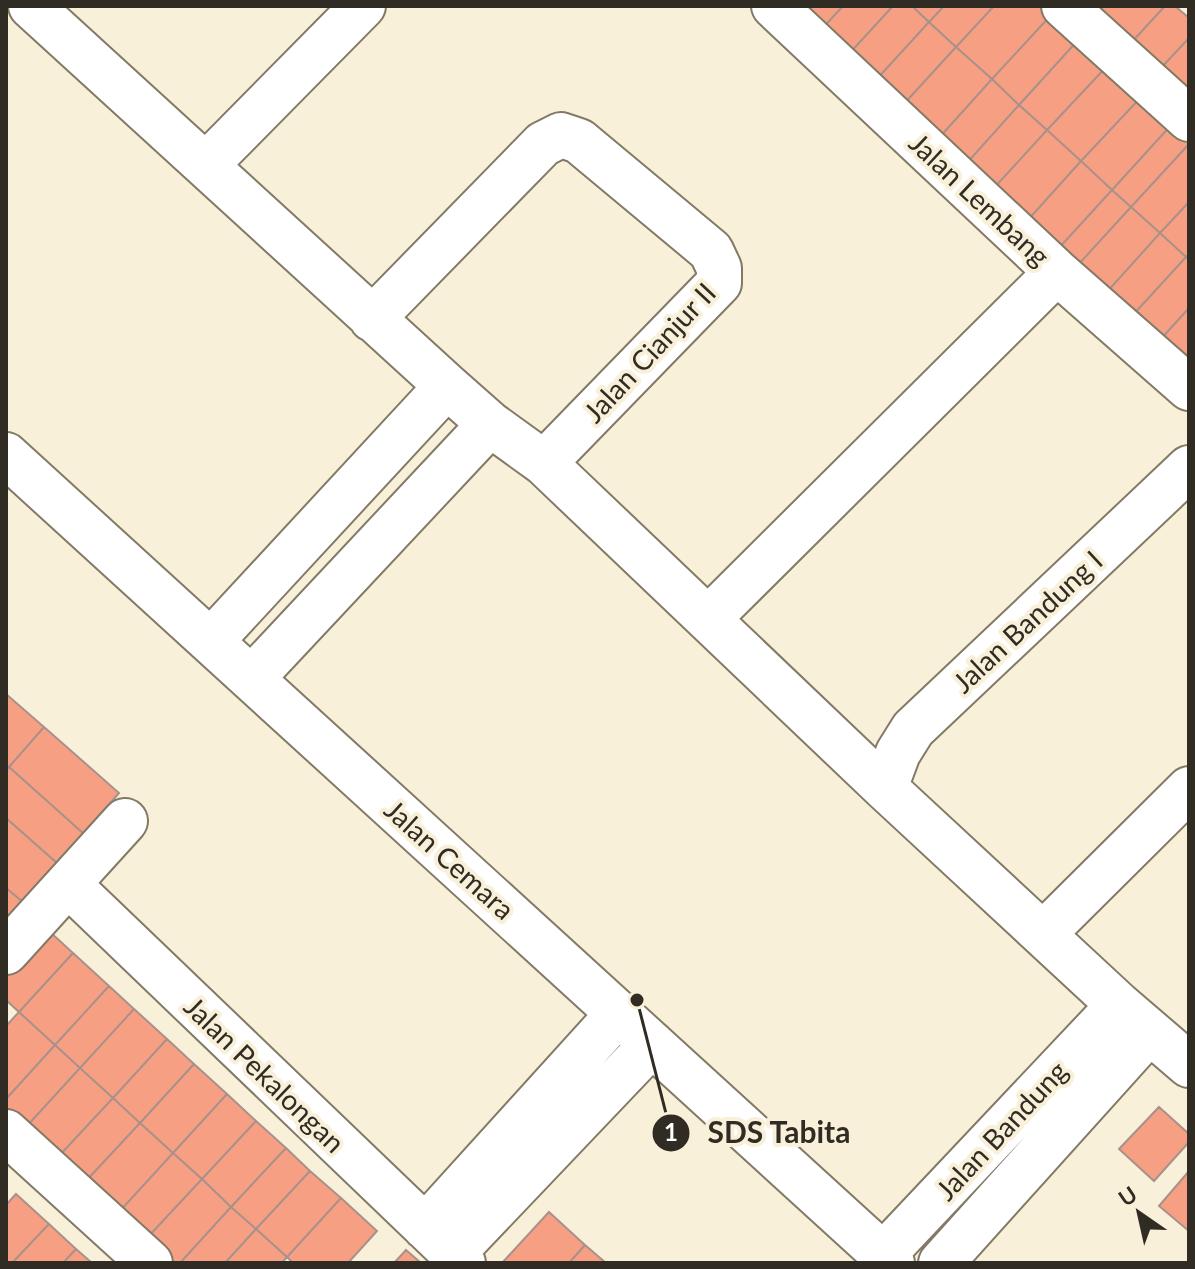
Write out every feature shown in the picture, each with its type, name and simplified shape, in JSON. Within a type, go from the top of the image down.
[{"type":"street","points":[[206,165],[363,6]]},
{"type":"street","name":"Jalan Lembang","points":[[774,6],[1057,272],[1189,388]]},
{"type":"street","points":[[42,9],[372,319],[490,424],[544,463],[885,788],[1134,1019],[1189,1065]]},
{"type":"street","points":[[1075,10],[1189,119]]},
{"type":"street","name":"Jalan Cianjur II","points":[[372,319],[543,144],[561,135],[579,141],[711,251],[719,268],[719,283],[544,463]]},
{"type":"street","points":[[709,618],[1057,272]]},
{"type":"street","points":[[211,641],[447,386]]},
{"type":"street","points":[[252,678],[490,424]]},
{"type":"street","name":"Jalan Cemara","points":[[6,455],[888,1259]]},
{"type":"street","name":"Jalan Bandung I","points":[[885,788],[898,753],[913,729],[1189,468]]},
{"type":"street","points":[[1043,934],[1189,789]]},
{"type":"street","points":[[6,952],[125,821]]},
{"type":"street","name":"Jalan Pekalongan","points":[[68,884],[447,1248]]},
{"type":"street","points":[[447,1248],[619,1013]]},
{"type":"street","name":"Jalan Bandung","points":[[888,1259],[1134,1019]]},
{"type":"street","name":"Jalan Bandung","points":[[941,1263],[1134,1019]]},
{"type":"street","points":[[447,1248],[652,1044]]},
{"type":"street","points":[[6,1132],[150,1263]]},
{"type":"building","points":[[793,6],[843,6],[820,31]]},
{"type":"building","points":[[843,6],[893,6],[847,56],[820,31]]},
{"type":"building","points":[[893,6],[912,6],[929,22],[875,81],[847,56]]},
{"type":"building","points":[[912,6],[944,6],[929,22]]},
{"type":"building","points":[[944,6],[994,6],[956,47],[929,22]]},
{"type":"building","points":[[994,6],[1046,6],[1053,13],[992,79],[956,47]]},
{"type":"building","points":[[1101,6],[1165,6],[1130,44],[1095,13]]},
{"type":"building","points":[[1165,6],[1175,6],[1189,18],[1189,38],[1159,70],[1130,44]]},
{"type":"building","points":[[1053,13],[1080,38],[1019,105],[992,79]]},
{"type":"building","points":[[929,22],[956,47],[902,106],[875,81]]},
{"type":"building","points":[[1080,38],[1109,64],[1047,130],[1019,105]]},
{"type":"building","points":[[1189,38],[1189,90],[1159,70]]},
{"type":"building","points":[[956,47],[992,79],[938,139],[902,106]]},
{"type":"building","points":[[1109,64],[1143,95],[1081,161],[1047,130]]},
{"type":"building","points":[[992,79],[1019,105],[966,164],[938,139]]},
{"type":"building","points":[[1143,95],[1173,123],[1112,190],[1081,161]]},
{"type":"building","points":[[1019,105],[1047,130],[993,189],[966,164]]},
{"type":"building","points":[[1173,123],[1189,137],[1189,144],[1131,207],[1112,190]]},
{"type":"building","points":[[1047,130],[1081,161],[1027,221],[993,189]]},
{"type":"building","points":[[1189,144],[1189,202],[1160,233],[1131,207]]},
{"type":"building","points":[[1081,161],[1112,190],[1058,249],[1027,221]]},
{"type":"building","points":[[1112,190],[1131,207],[1077,266],[1058,249]]},
{"type":"building","points":[[1189,202],[1189,254],[1186,257],[1160,233]]},
{"type":"building","points":[[1131,207],[1160,233],[1106,293],[1077,266]]},
{"type":"building","points":[[1160,233],[1186,257],[1132,316],[1106,293]]},
{"type":"building","points":[[1186,257],[1189,260],[1189,308],[1159,341],[1132,316]]},
{"type":"building","points":[[1189,308],[1189,369],[1159,341]]},
{"type":"building","points":[[6,694],[44,727],[9,767],[6,765]]},
{"type":"building","points":[[44,727],[119,793],[84,834],[9,767]]},
{"type":"building","points":[[9,767],[84,834],[57,863],[6,818],[6,771]]},
{"type":"building","points":[[6,818],[57,863],[23,902],[6,888]]},
{"type":"building","points":[[6,888],[23,902],[6,921]]},
{"type":"building","points":[[49,931],[73,953],[19,1012],[6,1000],[6,977]]},
{"type":"building","points":[[73,953],[109,986],[55,1045],[19,1012]]},
{"type":"building","points":[[109,986],[134,1009],[80,1068],[55,1045]]},
{"type":"building","points":[[134,1009],[167,1039],[113,1098],[80,1068]]},
{"type":"building","points":[[19,1012],[55,1045],[6,1099],[6,1026]]},
{"type":"building","points":[[167,1039],[194,1064],[140,1123],[113,1098]]},
{"type":"building","points":[[55,1045],[80,1068],[26,1127],[6,1109],[6,1099]]},
{"type":"building","points":[[194,1064],[227,1094],[173,1153],[140,1123]]},
{"type":"building","points":[[80,1068],[113,1098],[58,1157],[26,1127]]},
{"type":"building","points":[[227,1094],[256,1121],[202,1179],[173,1153]]},
{"type":"building","points":[[113,1098],[140,1123],[85,1182],[58,1157]]},
{"type":"building","points":[[1159,1107],[1189,1134],[1189,1142],[1154,1181],[1119,1149]]},
{"type":"building","points":[[256,1121],[286,1148],[231,1207],[202,1179]]},
{"type":"building","points":[[140,1123],[173,1153],[119,1212],[85,1182]]},
{"type":"building","points":[[286,1148],[310,1171],[256,1229],[231,1207]]},
{"type":"building","points":[[173,1153],[202,1179],[147,1238],[119,1212]]},
{"type":"building","points":[[310,1171],[341,1198],[287,1257],[256,1229]]},
{"type":"building","points":[[1189,1171],[1189,1231],[1159,1206]]},
{"type":"building","points":[[202,1179],[231,1207],[180,1263],[174,1263],[147,1238]]},
{"type":"building","points":[[16,1194],[49,1224],[12,1263],[6,1263],[6,1205]]},
{"type":"building","points":[[341,1198],[377,1231],[348,1263],[293,1263],[287,1257]]},
{"type":"building","points":[[231,1207],[256,1229],[225,1263],[180,1263]]},
{"type":"building","points":[[549,1212],[585,1245],[569,1263],[502,1263]]},
{"type":"building","points":[[49,1224],[76,1249],[63,1263],[12,1263]]},
{"type":"building","points":[[256,1229],[287,1257],[282,1263],[225,1263]]},
{"type":"building","points":[[585,1245],[606,1263],[569,1263]]},
{"type":"building","points":[[76,1249],[92,1263],[63,1263]]},
{"type":"building","points":[[406,1250],[421,1263],[394,1263]]},
{"type":"place","name":"SDS Tabita","points":[[637,1000]]}]
